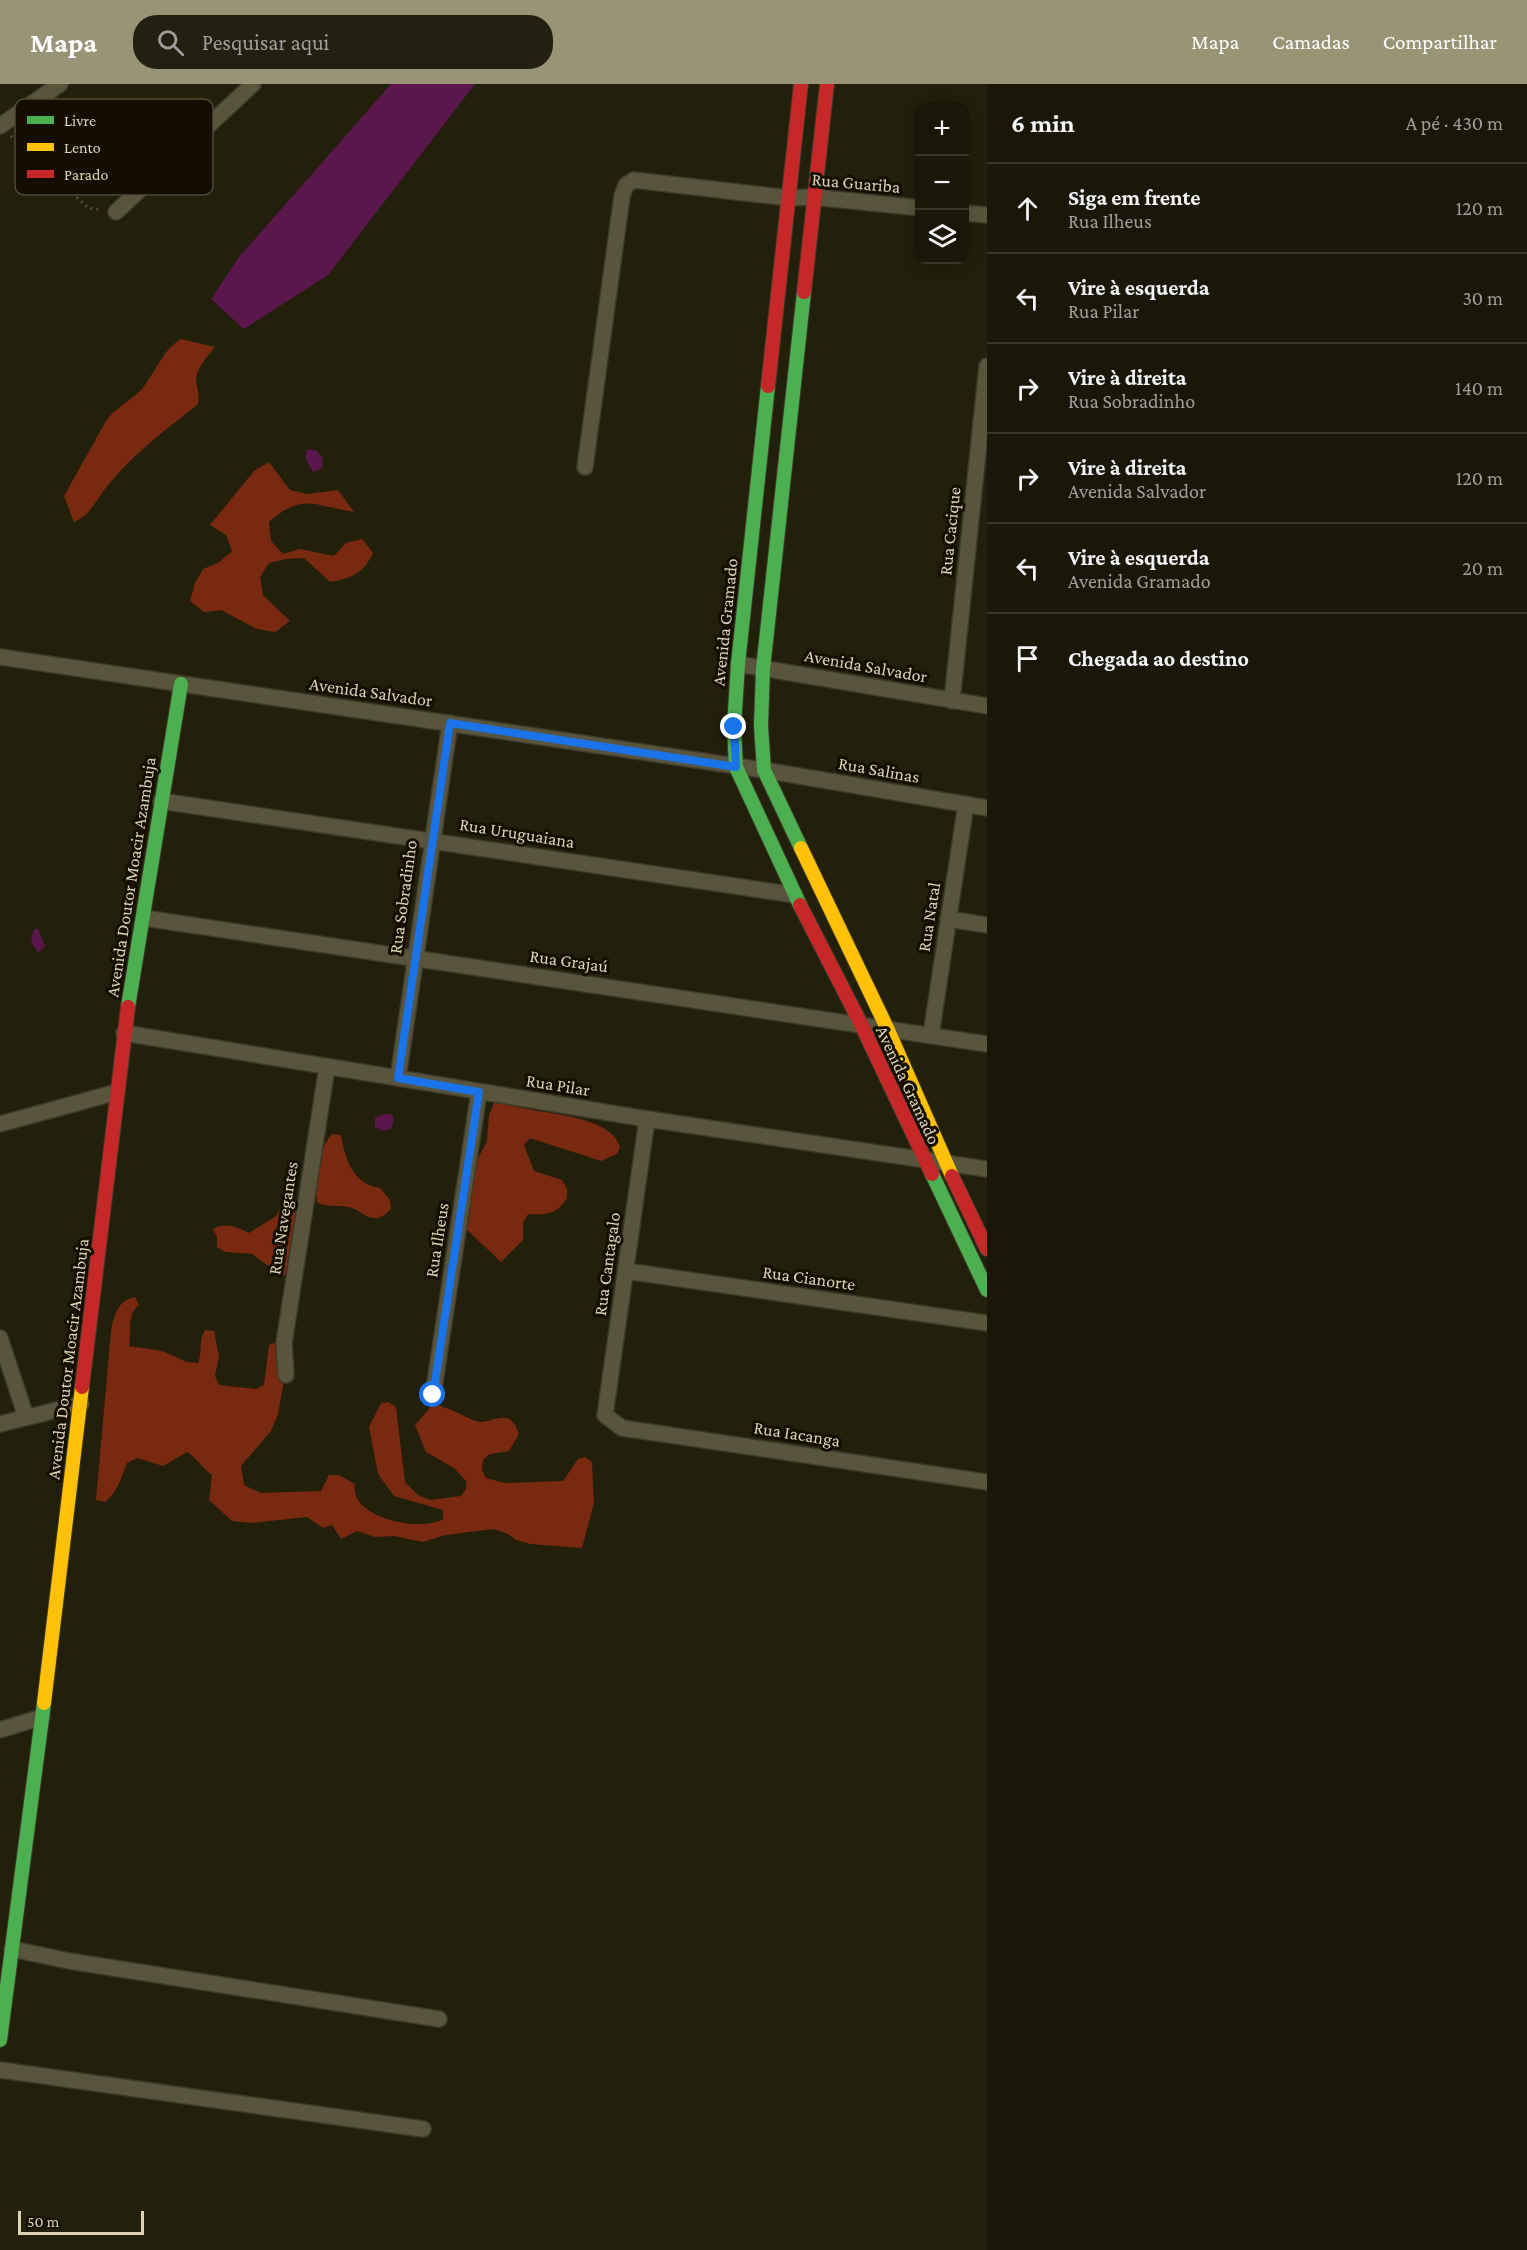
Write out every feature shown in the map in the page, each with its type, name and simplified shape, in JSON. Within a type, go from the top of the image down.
[{"type":"street","points":[[39,99],[60,84]]},
{"type":"street","points":[[213,122],[254,84]]},
{"type":"street","name":"Avenida Gramado","points":[[801,84],[738,664],[734,727],[736,767],[795,895],[861,1024],[987,1290]]},
{"type":"street","name":"Avenida Gramado","points":[[827,84],[763,669],[760,726],[764,770],[888,1030],[946,1163],[987,1249]]},
{"type":"street","points":[[1,126],[15,116]]},
{"type":"street","name":"Rua Guariba","points":[[585,467],[622,196],[626,185],[634,180],[789,198],[813,197],[915,207]]},
{"type":"street","points":[[116,212],[134,195]]},
{"type":"street","points":[[969,214],[987,216]]},
{"type":"street","name":"Rua Cacique","points":[[952,701],[987,366]]},
{"type":"street","name":"Avenida Salvador","points":[[0,657],[764,770]]},
{"type":"street","name":"Avenida Salvador","points":[[738,664],[987,706]]},
{"type":"street","name":"Avenida Doutor Moacir Azambuja","points":[[0,2040],[81,1404],[124,1033],[181,684]]},
{"type":"street","name":"Rua Sobradinho","points":[[398,1078],[431,840],[450,723]]},
{"type":"street","name":"Rua Salinas","points":[[764,770],[987,808]]},
{"type":"street","name":"Rua Uruguaiana","points":[[161,801],[795,895]]},
{"type":"street","name":"Rua Natal","points":[[930,1035],[966,804]]},
{"type":"street","name":"Rua Grajaú","points":[[144,918],[987,1044]]},
{"type":"street","points":[[948,919],[987,926]]},
{"type":"street","name":"Rua Pilar","points":[[124,1033],[647,1119],[987,1169]]},
{"type":"street","name":"Rua Navegantes","points":[[286,1375],[284,1343],[327,1067]]},
{"type":"street","points":[[0,1124],[117,1092]]},
{"type":"street","name":"Rua Ilheus","points":[[433,1395],[479,1092]]},
{"type":"street","name":"Rua Cantagalo","points":[[605,1415],[647,1119]]},
{"type":"street","name":"Rua Cianorte","points":[[626,1271],[987,1323]]},
{"type":"street","points":[[0,1338],[26,1417]]},
{"type":"street","points":[[0,1424],[81,1404]]},
{"type":"street","name":"Rua Iacanga","points":[[605,1415],[622,1428],[987,1482]]},
{"type":"street","points":[[0,1730],[42,1717]]},
{"type":"street","points":[[12,1949],[69,1961],[439,2019]]},
{"type":"street","points":[[0,2070],[423,2129]]},
{"type":"path","points":[[1,126],[15,139]]},
{"type":"path","points":[[74,195],[88,208],[116,212]]},
{"type":"shaded area","points":[[391,84],[475,84],[328,275],[244,329],[211,299],[239,257]]},
{"type":"shaded area","points":[[181,339],[215,347],[198,371],[196,380],[198,404],[133,458],[110,482],[89,511],[74,522],[64,496],[106,421],[141,390],[169,349]]},
{"type":"shaded area","points":[[309,449],[317,451],[323,459],[322,468],[313,472],[306,460],[306,451]]},
{"type":"shaded area","points":[[269,462],[290,490],[307,494],[338,490],[354,512],[310,503],[291,507],[269,522],[271,541],[283,554],[300,549],[334,556],[346,543],[362,539],[373,553],[366,565],[356,574],[330,582],[304,558],[269,563],[260,577],[263,595],[290,621],[275,632],[257,629],[221,610],[204,612],[190,601],[195,583],[203,569],[218,563],[232,551],[226,535],[210,525],[254,471]]},
{"type":"shaded area","points":[[34,929],[38,929],[45,946],[38,953],[31,941]]},
{"type":"shaded area","points":[[494,1103],[587,1121],[602,1127],[613,1136],[620,1147],[617,1154],[601,1161],[530,1138],[524,1145],[534,1171],[562,1180],[567,1189],[567,1198],[555,1211],[528,1214],[523,1223],[523,1240],[501,1262],[464,1227],[469,1176],[487,1141],[489,1115]]},
{"type":"shaded area","points":[[383,1114],[392,1114],[394,1120],[391,1129],[383,1131],[375,1127],[375,1118]]},
{"type":"shaded area","points":[[332,1134],[341,1135],[348,1161],[357,1176],[371,1186],[380,1188],[390,1200],[391,1209],[383,1216],[371,1218],[352,1208],[318,1203],[315,1176],[319,1157]]},
{"type":"shaded area","points":[[285,1200],[294,1203],[296,1211],[288,1270],[283,1277],[252,1254],[225,1252],[217,1247],[217,1237],[213,1229],[227,1226],[249,1233],[276,1216]]},
{"type":"shaded area","points":[[135,1297],[139,1305],[131,1318],[129,1346],[162,1351],[187,1362],[198,1363],[205,1330],[214,1331],[219,1357],[215,1376],[219,1385],[256,1389],[264,1385],[269,1345],[277,1342],[285,1375],[278,1414],[271,1431],[241,1466],[244,1485],[261,1493],[321,1491],[329,1475],[339,1475],[355,1484],[356,1496],[374,1513],[403,1523],[432,1523],[443,1519],[443,1510],[394,1496],[378,1474],[369,1427],[381,1403],[389,1402],[396,1407],[405,1482],[418,1495],[430,1500],[461,1496],[466,1489],[466,1481],[454,1468],[426,1452],[415,1425],[432,1405],[481,1422],[505,1418],[513,1422],[519,1434],[509,1451],[490,1454],[483,1460],[482,1470],[486,1478],[505,1483],[563,1481],[578,1459],[585,1457],[592,1462],[594,1503],[582,1548],[530,1544],[494,1529],[445,1535],[423,1542],[394,1536],[375,1537],[357,1531],[341,1539],[332,1525],[323,1528],[307,1517],[251,1523],[232,1521],[209,1500],[212,1475],[187,1452],[163,1466],[137,1458],[127,1463],[119,1484],[109,1498],[105,1502],[96,1500],[111,1331],[120,1305]]},
{"type":"traffic: fast","points":[[801,848],[764,770],[761,726],[763,669],[804,292]]},
{"type":"traffic: fast","points":[[768,386],[738,664],[734,727],[736,767],[800,905]]},
{"type":"traffic: fast","points":[[128,1007],[181,684]]},
{"type":"traffic: fast","points":[[932,1174],[987,1290]]},
{"type":"traffic: fast","points":[[0,2040],[44,1703]]},
{"type":"traffic: slow","points":[[801,848],[888,1030],[952,1176]]},
{"type":"traffic: slow","points":[[44,1703],[82,1387]]},
{"type":"traffic: jam","points":[[768,386],[801,84]]},
{"type":"traffic: jam","points":[[804,292],[827,84]]},
{"type":"traffic: jam","points":[[800,905],[861,1024],[932,1174]]},
{"type":"traffic: jam","points":[[82,1387],[128,1007]]},
{"type":"traffic: jam","points":[[952,1176],[987,1249]]},
{"type":"route","points":[[433,1395],[479,1092],[398,1078],[431,840],[450,723],[736,767],[734,727]]}]
